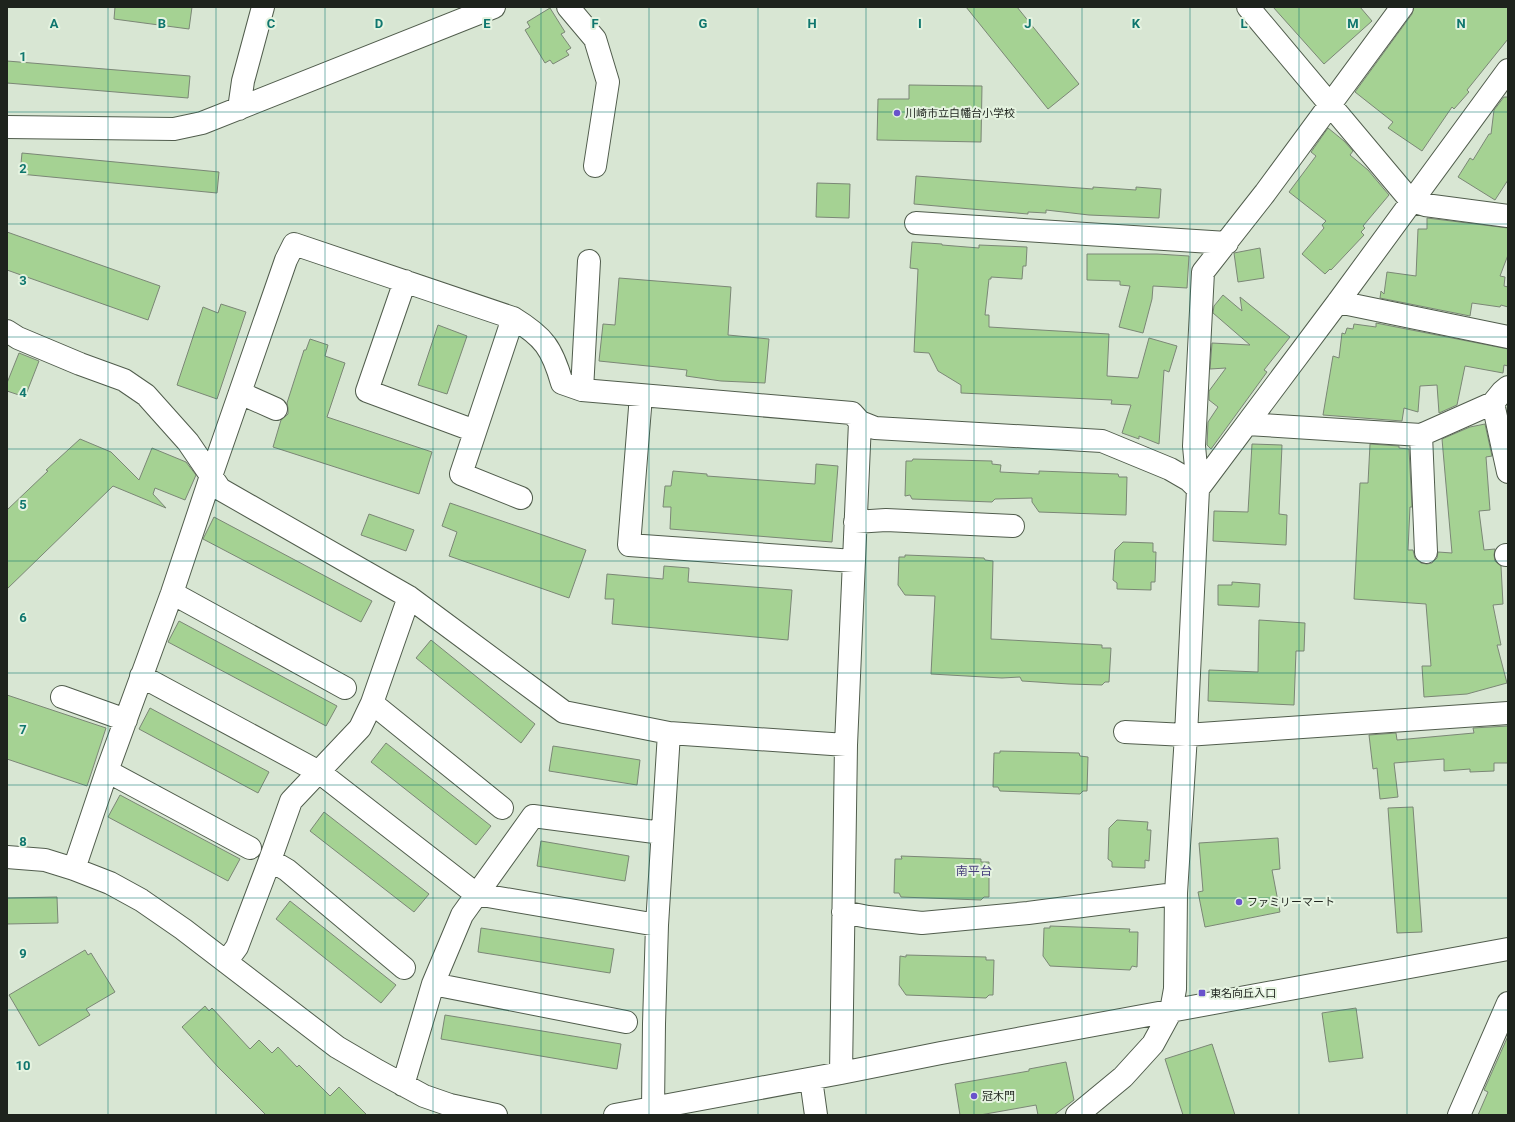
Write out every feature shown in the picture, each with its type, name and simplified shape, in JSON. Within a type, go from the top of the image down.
[{"type":"street","points":[[239,109],[243,81],[263,7]]},
{"type":"street","points":[[7,127],[174,129],[202,122],[239,109],[494,7]]},
{"type":"street","points":[[568,7],[595,39],[608,82],[595,166]]},
{"type":"street","points":[[1248,7],[1411,200],[1425,206],[1508,216]]},
{"type":"street","points":[[1077,1115],[1138,1062],[1153,1044],[1171,1011],[1176,989],[1176,893],[1186,735],[1198,489],[1194,446],[1203,272],[1227,243],[1402,7]]},
{"type":"street","points":[[1198,489],[1338,302],[1411,200],[1501,90],[1508,70]]},
{"type":"street","points":[[916,223],[1227,243]]},
{"type":"street","points":[[74,869],[107,771],[172,593],[286,260],[294,244],[513,318],[533,330],[545,344],[556,360],[562,383],[582,390],[852,413],[860,422],[875,428],[892,430],[1102,441],[1170,469],[1189,480],[1198,489]]},
{"type":"street","points":[[582,390],[589,261]]},
{"type":"street","points":[[405,281],[367,391],[475,431]]},
{"type":"street","points":[[1338,302],[1508,337]]},
{"type":"street","points":[[513,318],[461,474],[521,498]]},
{"type":"street","points":[[7,331],[18,338],[80,364],[124,380],[146,395],[188,442],[220,489],[409,597],[564,712],[669,733],[846,745]]},
{"type":"street","points":[[1247,424],[1421,436],[1493,403],[1508,387]]},
{"type":"street","points":[[240,392],[276,409]]},
{"type":"street","points":[[640,396],[629,545],[854,561]]},
{"type":"street","points":[[1493,403],[1508,472]]},
{"type":"street","points":[[841,1073],[846,745],[860,422]]},
{"type":"street","points":[[1421,436],[1426,552]]},
{"type":"street","points":[[855,522],[886,520],[1013,526]]},
{"type":"street","points":[[172,593],[345,688]]},
{"type":"street","points":[[226,962],[237,947],[291,801],[360,728],[372,703],[409,597]]},
{"type":"street","points":[[141,676],[319,772],[476,894],[657,925]]},
{"type":"street","points":[[62,697],[126,720]]},
{"type":"street","points":[[372,703],[502,808]]},
{"type":"street","points":[[1125,732],[1186,735],[1508,713]]},
{"type":"street","points":[[654,1108],[654,1024],[657,925],[669,733]]},
{"type":"street","points":[[107,771],[250,848]]},
{"type":"street","points":[[403,1086],[433,984],[462,915],[533,816],[662,832]]},
{"type":"street","points":[[7,856],[45,860],[110,883],[141,900],[183,929],[337,1046],[403,1086],[424,1096],[450,1105],[496,1115]]},
{"type":"street","points":[[270,860],[287,870],[404,968]]},
{"type":"street","points":[[843,912],[868,917],[922,923],[1028,913],[1167,896],[1176,893]]},
{"type":"street","points":[[615,1115],[811,1079],[941,1053],[1508,949]]},
{"type":"street","points":[[433,984],[626,1022]]},
{"type":"street","points":[[1459,1115],[1508,1003]]},
{"type":"street","points":[[811,1079],[816,1115]]},
{"type":"building","points":[[115,7],[192,7],[189,29],[114,19]]},
{"type":"building","points":[[966,7],[1017,7],[1079,84],[1048,109]]},
{"type":"building","points":[[1273,7],[1360,7],[1372,21],[1324,64]]},
{"type":"building","points":[[1414,7],[1508,7],[1508,39],[1467,90],[1469,92],[1454,109],[1452,107],[1422,151],[1388,128],[1393,122],[1355,92],[1412,14]]},
{"type":"building","points":[[550,8],[565,32],[561,34],[571,48],[566,51],[569,55],[553,64],[550,60],[545,63],[525,30],[530,27],[527,22]]},
{"type":"building","points":[[7,61],[190,76],[188,98],[7,83]]},
{"type":"building","points":[[909,85],[982,86],[981,142],[877,140],[878,99],[909,99]]},
{"type":"building","points":[[1504,97],[1508,97],[1508,180],[1495,200],[1458,177],[1470,158],[1473,160],[1489,134],[1491,134],[1494,110]]},
{"type":"building","points":[[1328,128],[1344,141],[1353,151],[1350,155],[1368,170],[1389,195],[1363,226],[1365,228],[1361,232],[1364,235],[1331,270],[1330,269],[1325,274],[1302,254],[1324,228],[1322,225],[1326,221],[1289,192],[1316,156],[1311,152]]},
{"type":"building","points":[[22,153],[219,172],[217,193],[20,174]]},
{"type":"building","points":[[916,176],[1093,189],[1093,187],[1136,190],[1136,187],[1161,189],[1159,218],[1089,215],[1046,210],[1046,213],[1028,212],[1028,214],[914,204]]},
{"type":"building","points":[[817,183],[850,184],[849,218],[816,217]]},
{"type":"building","points":[[1427,218],[1508,228],[1508,255],[1500,276],[1505,277],[1504,286],[1508,287],[1508,307],[1501,305],[1500,307],[1472,303],[1470,316],[1380,298],[1381,291],[1384,294],[1387,272],[1416,276],[1418,229],[1427,229]]},
{"type":"building","points":[[7,232],[160,286],[148,320],[7,270]]},
{"type":"building","points":[[912,242],[979,248],[979,245],[1027,247],[1026,266],[1023,266],[1022,279],[991,277],[991,279],[989,279],[985,315],[989,315],[989,327],[1109,334],[1107,376],[1138,378],[1149,338],[1177,346],[1169,372],[1164,370],[1159,444],[1139,436],[1139,439],[1122,433],[1131,405],[1111,404],[1112,400],[961,393],[961,385],[938,371],[929,353],[914,352],[918,269],[910,268]]},
{"type":"building","points":[[1260,248],[1264,278],[1238,282],[1234,253]]},
{"type":"building","points":[[1087,254],[1157,254],[1189,256],[1187,288],[1153,286],[1152,299],[1143,333],[1119,327],[1130,286],[1120,285],[1120,281],[1087,280]]},
{"type":"building","points":[[619,278],[731,287],[728,335],[769,339],[765,383],[721,381],[686,376],[687,370],[599,361],[603,324],[615,325]]},
{"type":"building","points":[[1223,295],[1242,311],[1240,297],[1290,337],[1264,370],[1267,372],[1211,449],[1207,445],[1208,422],[1218,407],[1209,400],[1209,391],[1226,368],[1210,369],[1212,343],[1250,345],[1213,313],[1214,306]]},
{"type":"building","points":[[221,304],[246,312],[217,399],[177,385],[203,307],[218,313]]},
{"type":"building","points":[[1376,323],[1508,349],[1508,366],[1504,365],[1503,373],[1465,366],[1457,405],[1439,413],[1437,385],[1420,386],[1418,412],[1404,408],[1402,421],[1323,415],[1333,356],[1339,358],[1342,333],[1345,334],[1347,328],[1353,329],[1354,324],[1376,327]]},
{"type":"building","points":[[438,325],[467,336],[447,394],[418,385]]},
{"type":"building","points":[[310,339],[328,345],[325,356],[345,363],[327,417],[432,452],[419,494],[273,447],[281,420],[288,414],[287,403],[304,350],[306,350]]},
{"type":"building","points":[[19,353],[39,361],[25,397],[7,391],[7,383]]},
{"type":"building","points":[[1485,424],[1492,456],[1486,457],[1490,510],[1479,511],[1484,550],[1495,549],[1495,561],[1501,566],[1503,604],[1493,605],[1501,645],[1497,645],[1507,683],[1467,694],[1424,697],[1422,666],[1431,666],[1426,604],[1354,599],[1360,483],[1368,483],[1370,444],[1399,446],[1399,448],[1409,449],[1412,507],[1410,507],[1408,550],[1413,550],[1415,558],[1421,563],[1432,563],[1437,558],[1438,552],[1452,553],[1442,439],[1470,427]]},
{"type":"building","points":[[80,439],[111,452],[139,480],[152,448],[186,462],[196,475],[185,500],[155,488],[153,494],[166,508],[113,486],[7,589],[7,510],[48,471],[46,470]]},
{"type":"building","points":[[1252,444],[1282,445],[1279,514],[1287,515],[1286,545],[1213,541],[1214,511],[1248,512]]},
{"type":"building","points":[[913,459],[992,461],[992,464],[1001,465],[1000,472],[1039,474],[1039,471],[1118,474],[1119,477],[1127,477],[1126,515],[1039,512],[1032,502],[1032,498],[995,499],[992,502],[912,499],[910,495],[905,496],[906,461],[912,461]]},
{"type":"building","points":[[816,464],[838,466],[832,542],[670,529],[671,507],[663,507],[665,486],[671,486],[673,471],[707,474],[707,476],[815,484]]},
{"type":"building","points":[[450,503],[586,550],[569,598],[449,556],[457,532],[442,526]]},
{"type":"building","points":[[369,514],[414,530],[406,551],[361,535]]},
{"type":"building","points":[[214,517],[372,601],[361,622],[203,539]]},
{"type":"building","points":[[1123,542],[1153,543],[1153,552],[1156,552],[1155,582],[1151,582],[1151,590],[1117,589],[1117,583],[1113,580],[1115,550]]},
{"type":"building","points":[[905,555],[984,558],[985,560],[993,561],[991,639],[1102,645],[1102,648],[1111,648],[1109,682],[1105,682],[1102,685],[1069,684],[1022,681],[1020,677],[1002,678],[931,674],[935,596],[905,595],[898,585],[899,557],[905,557]]},
{"type":"building","points":[[664,566],[689,568],[688,582],[792,590],[788,640],[612,624],[614,599],[605,599],[607,574],[663,579]]},
{"type":"building","points":[[1232,582],[1260,584],[1259,607],[1218,605],[1218,585],[1232,585]]},
{"type":"building","points":[[1259,620],[1305,623],[1304,651],[1296,651],[1294,705],[1208,701],[1209,670],[1258,672]]},
{"type":"building","points":[[179,621],[337,706],[326,726],[168,642]]},
{"type":"building","points":[[431,640],[535,724],[521,743],[416,658]]},
{"type":"building","points":[[7,695],[106,728],[87,786],[7,759]]},
{"type":"building","points":[[150,708],[269,772],[258,793],[139,729]]},
{"type":"building","points":[[1508,726],[1508,763],[1494,763],[1494,771],[1470,772],[1470,769],[1444,771],[1444,759],[1394,763],[1398,797],[1380,799],[1377,768],[1373,769],[1369,735],[1396,733],[1397,740],[1474,733],[1473,728]]},
{"type":"building","points":[[386,743],[491,826],[476,845],[371,762]]},
{"type":"building","points":[[553,746],[640,760],[637,785],[549,771]]},
{"type":"building","points":[[1000,751],[1079,753],[1080,756],[1088,757],[1087,791],[1083,791],[1080,794],[1000,791],[998,787],[993,787],[994,753],[1000,753]]},
{"type":"building","points":[[120,795],[240,859],[228,881],[108,817]]},
{"type":"building","points":[[1413,807],[1422,932],[1397,933],[1388,808]]},
{"type":"building","points":[[324,812],[429,894],[414,912],[310,831]]},
{"type":"building","points":[[1117,820],[1148,822],[1147,830],[1151,830],[1149,861],[1145,860],[1145,868],[1112,867],[1112,862],[1108,859],[1109,828]]},
{"type":"building","points":[[1278,838],[1280,869],[1272,870],[1280,912],[1205,927],[1198,892],[1203,891],[1199,843]]},
{"type":"building","points":[[541,841],[629,856],[625,881],[537,866]]},
{"type":"building","points":[[901,856],[981,859],[981,862],[989,862],[989,897],[984,897],[981,900],[901,897],[899,893],[894,893],[895,859],[902,859]]},
{"type":"building","points":[[57,897],[58,923],[7,924],[7,898]]},
{"type":"building","points":[[290,901],[396,985],[381,1003],[276,919]]},
{"type":"building","points":[[1050,926],[1130,929],[1129,932],[1138,932],[1137,967],[1132,966],[1130,970],[1050,966],[1043,956],[1044,928],[1050,928]]},
{"type":"building","points":[[481,928],[614,949],[610,973],[478,952]]},
{"type":"building","points":[[85,950],[88,955],[91,953],[115,992],[86,1009],[90,1015],[39,1046],[9,995]]},
{"type":"building","points":[[906,955],[986,957],[986,960],[994,960],[993,995],[989,995],[986,998],[906,995],[899,985],[900,956],[906,957]]},
{"type":"building","points":[[205,1006],[209,1011],[212,1008],[250,1049],[259,1040],[272,1053],[278,1047],[297,1067],[299,1065],[330,1096],[339,1087],[367,1115],[266,1115],[218,1067],[182,1027]]},
{"type":"building","points":[[1356,1008],[1363,1058],[1329,1062],[1322,1013]]},
{"type":"building","points":[[445,1015],[621,1044],[617,1069],[441,1039]]},
{"type":"building","points":[[1508,1036],[1508,1115],[1478,1115],[1488,1092],[1484,1090]]},
{"type":"building","points":[[1212,1044],[1235,1115],[1183,1115],[1165,1059]]},
{"type":"building","points":[[1066,1062],[1074,1100],[1054,1115],[1038,1115],[1036,1105],[980,1115],[960,1115],[955,1084],[1029,1071],[1029,1069]]},
{"type":"place","name":"川崎市立白幡台小学校","points":[[897,113]]},
{"type":"place","name":"ファミリーマート","points":[[1239,902]]},
{"type":"place","name":"東名向丘入口","points":[[1202,993]]},
{"type":"place","name":"冠木門","points":[[974,1096]]},
{"type":"district","name":"南平台","points":[[974,871]]}]
